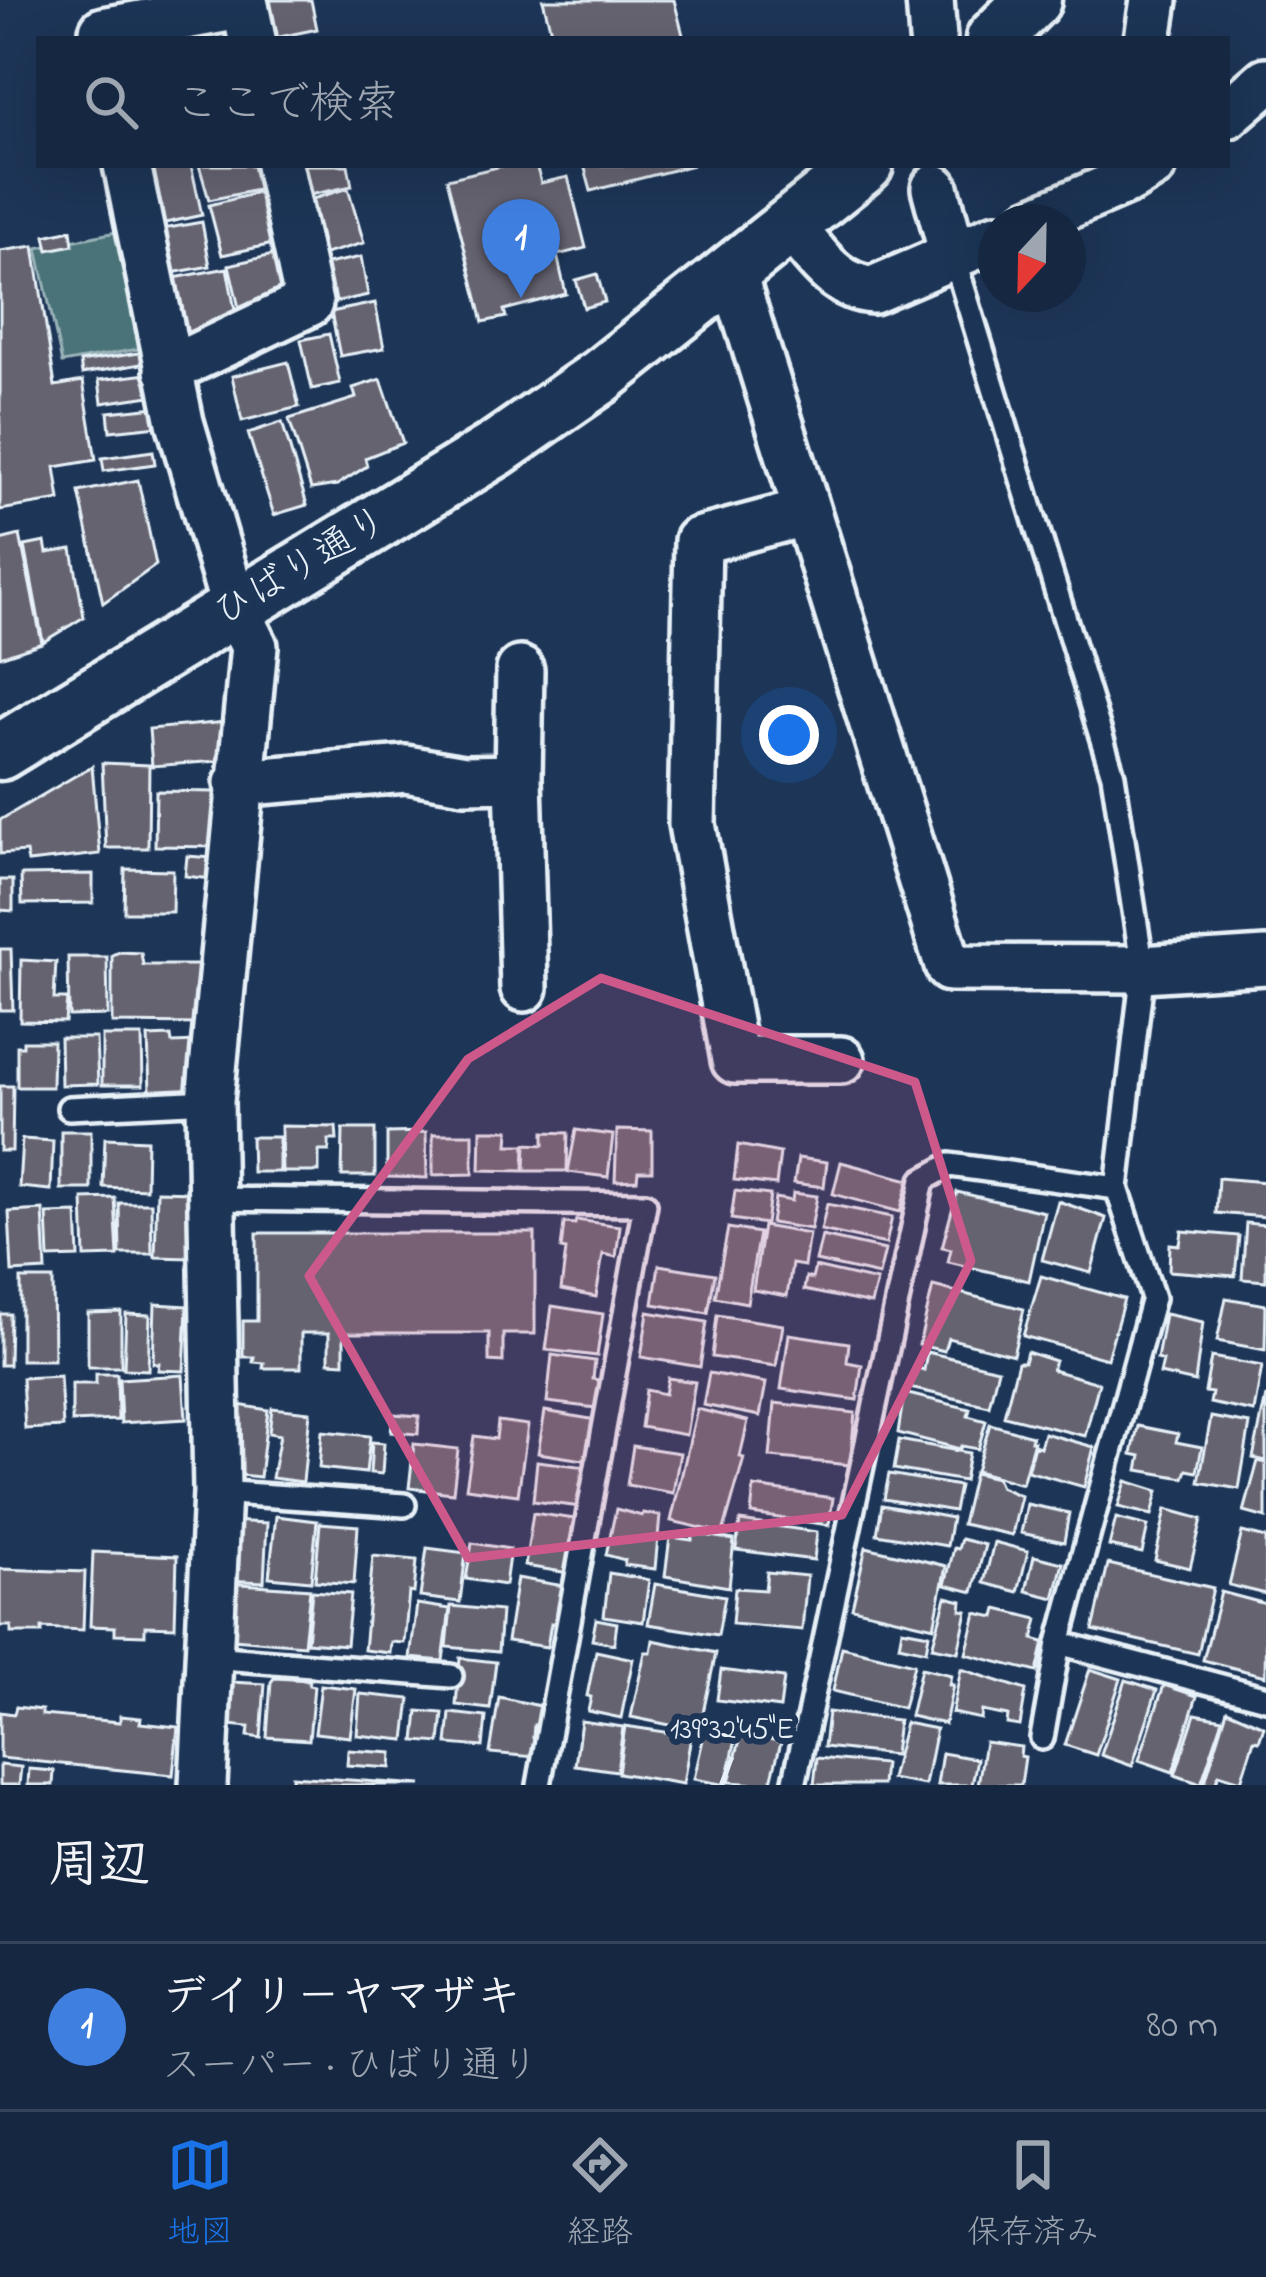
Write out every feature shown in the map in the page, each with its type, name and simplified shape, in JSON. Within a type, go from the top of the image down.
[{"type":"street","points":[[930,0],[933,36]]},
{"type":"street","points":[[997,36],[1033,0]]},
{"type":"street","points":[[1148,36],[1154,0]]},
{"type":"street","points":[[102,23],[245,5],[251,36]]},
{"type":"street","points":[[1230,113],[1266,81]]},
{"type":"street","points":[[128,168],[168,370],[235,609],[254,646],[210,1101],[217,1492],[203,1785]]},
{"type":"street","points":[[168,370],[309,304],[280,168]]},
{"type":"street","name":"ひばり通り","points":[[0,752],[496,449],[600,377],[861,168]]},
{"type":"street","points":[[1067,204],[1138,170]]},
{"type":"street","points":[[935,188],[953,255]]},
{"type":"street","points":[[792,226],[836,277],[855,289],[873,290],[978,245]]},
{"type":"street","points":[[733,274],[950,968],[1143,969],[1266,962]]},
{"type":"street","points":[[807,512],[698,541],[692,824],[735,1060],[842,1060]]},
{"type":"street","points":[[520,670],[524,988]]},
{"type":"street","points":[[238,783],[406,769],[464,779],[518,778]]},
{"type":"lane","points":[[953,255],[1113,775],[1143,969],[1117,1188],[1153,1298],[1059,1643],[1042,1738]]},
{"type":"lane","points":[[69,1108],[210,1101]]},
{"type":"lane","points":[[794,1785],[923,1180],[950,1165],[1117,1188]]},
{"type":"lane","points":[[213,1199],[645,1204],[539,1785]]},
{"type":"lane","points":[[217,1492],[404,1504]]},
{"type":"lane","points":[[1059,1643],[1266,1698]]},
{"type":"lane","points":[[210,1657],[451,1676]]},
{"type":"highlighted area","points":[[601,978],[915,1082],[971,1261],[842,1515],[468,1558],[309,1276],[468,1059]]},
{"type":"green space","points":[[126,230],[149,347],[62,363],[37,248]]},
{"type":"building","points":[[262,0],[311,0],[317,29],[269,36]]},
{"type":"building","points":[[543,0],[674,0],[683,36],[552,36]]},
{"type":"building","points":[[144,168],[192,168],[202,215],[156,225]]},
{"type":"building","points":[[200,168],[257,168],[262,189],[209,200]]},
{"type":"building","points":[[300,168],[349,168],[352,186],[305,196]]},
{"type":"building","points":[[493,168],[537,168],[541,183],[568,177],[586,248],[557,255],[566,294],[504,310],[506,317],[483,322],[447,179]]},
{"type":"building","points":[[585,168],[681,168],[591,191]]},
{"type":"building","points":[[348,188],[364,243],[318,256],[303,202]]},
{"type":"building","points":[[261,192],[273,244],[222,255],[209,205]]},
{"type":"building","points":[[202,222],[210,266],[166,274],[157,230]]},
{"type":"building","points":[[71,230],[73,245],[48,250],[45,236]]},
{"type":"building","points":[[34,246],[55,386],[83,381],[96,460],[55,467],[60,500],[0,510],[0,251]]},
{"type":"building","points":[[277,254],[286,297],[239,308],[229,265]]},
{"type":"building","points":[[361,257],[368,295],[336,302],[334,291],[322,294],[317,266]]},
{"type":"building","points":[[227,268],[238,326],[180,337],[169,279]]},
{"type":"building","points":[[597,274],[605,302],[584,308],[576,280]]},
{"type":"building","points":[[375,303],[384,348],[340,356],[331,312]]},
{"type":"building","points":[[329,334],[340,383],[312,389],[301,340]]},
{"type":"building","points":[[145,352],[147,363],[82,374],[80,362]]},
{"type":"building","points":[[288,362],[299,407],[242,421],[232,376]]},
{"type":"building","points":[[147,374],[150,396],[102,403],[99,380]]},
{"type":"building","points":[[381,379],[403,443],[365,458],[367,466],[337,485],[311,489],[289,419],[356,398],[353,388]]},
{"type":"building","points":[[157,407],[159,426],[110,431],[108,412]]},
{"type":"building","points":[[282,422],[307,505],[274,515],[248,433]]},
{"type":"building","points":[[153,451],[155,464],[104,471],[102,458]]},
{"type":"building","points":[[138,480],[156,565],[103,603],[79,492]]},
{"type":"building","points":[[20,535],[42,643],[0,657],[0,540]]},
{"type":"building","points":[[45,542],[47,553],[72,549],[84,617],[43,642],[25,546]]},
{"type":"building","points":[[227,722],[231,760],[152,766],[149,729]]},
{"type":"building","points":[[102,763],[149,765],[148,848],[106,848]]},
{"type":"building","points":[[92,766],[100,854],[28,862],[26,852],[0,854],[0,820]]},
{"type":"building","points":[[156,791],[215,792],[214,847],[155,846]]},
{"type":"building","points":[[187,856],[212,858],[211,879],[185,876]]},
{"type":"building","points":[[125,869],[173,870],[172,912],[124,912]]},
{"type":"building","points":[[93,874],[93,903],[22,904],[21,875]]},
{"type":"building","points":[[0,880],[13,880],[13,911],[0,910]]},
{"type":"building","points":[[0,949],[11,949],[13,1010],[0,1010]]},
{"type":"building","points":[[141,953],[143,965],[198,965],[201,1024],[112,1023],[112,955]]},
{"type":"building","points":[[68,957],[107,957],[108,1015],[69,1016]]},
{"type":"building","points":[[21,960],[56,962],[54,999],[67,999],[65,1022],[20,1021]]},
{"type":"building","points":[[102,1036],[142,1036],[143,1085],[102,1085]]},
{"type":"building","points":[[171,1036],[172,1043],[198,1042],[199,1078],[187,1079],[187,1090],[150,1091],[148,1037]]},
{"type":"building","points":[[60,1038],[96,1038],[98,1084],[61,1085]]},
{"type":"building","points":[[23,1041],[53,1041],[52,1087],[17,1087],[17,1046],[23,1046]]},
{"type":"building","points":[[0,1086],[13,1086],[12,1151],[0,1151]]},
{"type":"building","points":[[281,1126],[336,1127],[337,1140],[329,1140],[329,1151],[319,1151],[319,1172],[282,1172]]},
{"type":"building","points":[[343,1129],[375,1129],[375,1176],[342,1176]]},
{"type":"building","points":[[481,1130],[509,1130],[508,1145],[525,1145],[524,1171],[480,1170]]},
{"type":"building","points":[[576,1130],[613,1135],[608,1177],[568,1172]]},
{"type":"building","points":[[617,1130],[652,1131],[652,1171],[638,1171],[637,1180],[615,1181]]},
{"type":"building","points":[[61,1131],[91,1131],[91,1189],[61,1189]]},
{"type":"building","points":[[426,1132],[427,1178],[387,1177],[387,1133]]},
{"type":"building","points":[[544,1132],[568,1133],[567,1171],[525,1171],[526,1144],[544,1145]]},
{"type":"building","points":[[433,1134],[473,1134],[473,1174],[433,1175]]},
{"type":"building","points":[[251,1137],[279,1137],[279,1172],[252,1172]]},
{"type":"building","points":[[105,1138],[147,1140],[146,1189],[103,1187]]},
{"type":"building","points":[[22,1139],[53,1141],[51,1190],[19,1187]]},
{"type":"building","points":[[738,1145],[780,1153],[776,1185],[734,1180]]},
{"type":"building","points":[[798,1158],[827,1162],[824,1187],[794,1183]]},
{"type":"building","points":[[841,1162],[909,1180],[900,1212],[833,1194]]},
{"type":"building","points":[[1218,1178],[1266,1182],[1266,1217],[1216,1213]]},
{"type":"building","points":[[157,1191],[194,1192],[191,1258],[155,1257]]},
{"type":"building","points":[[735,1191],[770,1195],[766,1224],[731,1219]]},
{"type":"building","points":[[957,1192],[1044,1212],[1029,1281],[948,1262],[951,1249],[942,1247]]},
{"type":"building","points":[[793,1193],[817,1196],[811,1229],[771,1223],[775,1198],[792,1201]]},
{"type":"building","points":[[115,1198],[118,1256],[85,1257],[83,1199]]},
{"type":"building","points":[[1058,1201],[1106,1218],[1091,1273],[1042,1260]]},
{"type":"building","points":[[119,1203],[151,1203],[152,1254],[120,1254]]},
{"type":"building","points":[[827,1204],[892,1217],[886,1244],[821,1230]]},
{"type":"building","points":[[43,1210],[46,1270],[12,1272],[9,1212]]},
{"type":"building","points":[[77,1213],[79,1257],[49,1258],[47,1214]]},
{"type":"building","points":[[576,1220],[620,1226],[616,1257],[603,1254],[596,1297],[561,1290],[564,1223],[575,1224]]},
{"type":"building","points":[[1246,1223],[1266,1225],[1266,1281],[1242,1279]]},
{"type":"building","points":[[763,1226],[809,1234],[804,1266],[792,1264],[787,1296],[753,1290]]},
{"type":"building","points":[[728,1228],[759,1233],[747,1303],[715,1297]]},
{"type":"building","points":[[1182,1231],[1239,1236],[1235,1276],[1169,1271],[1170,1244],[1180,1245]]},
{"type":"building","points":[[257,1233],[535,1233],[535,1334],[503,1334],[503,1362],[489,1361],[489,1333],[344,1333],[344,1363],[329,1362],[329,1333],[301,1333],[301,1368],[263,1368],[264,1363],[253,1362],[254,1357],[243,1357],[243,1321],[257,1321]]},
{"type":"building","points":[[822,1236],[885,1250],[879,1275],[816,1261]]},
{"type":"building","points":[[659,1265],[715,1274],[708,1313],[653,1304]]},
{"type":"building","points":[[815,1267],[877,1281],[871,1304],[804,1290],[806,1277],[812,1279]]},
{"type":"building","points":[[1041,1276],[1124,1299],[1107,1359],[1023,1336]]},
{"type":"building","points":[[21,1279],[53,1279],[54,1360],[21,1360]]},
{"type":"building","points":[[933,1286],[1024,1309],[1013,1355],[948,1338],[944,1351],[919,1345]]},
{"type":"building","points":[[1226,1298],[1266,1305],[1265,1350],[1217,1341]]},
{"type":"building","points":[[155,1304],[187,1306],[184,1371],[158,1370],[159,1363],[153,1363]]},
{"type":"building","points":[[552,1306],[603,1314],[597,1356],[546,1350]]},
{"type":"building","points":[[121,1312],[121,1367],[88,1367],[88,1313]]},
{"type":"building","points":[[648,1312],[707,1322],[700,1367],[641,1357]]},
{"type":"building","points":[[0,1314],[10,1314],[9,1365],[0,1365]]},
{"type":"building","points":[[126,1314],[150,1315],[148,1370],[124,1369]]},
{"type":"building","points":[[1165,1314],[1203,1322],[1195,1382],[1160,1374],[1163,1361],[1157,1359]]},
{"type":"building","points":[[717,1315],[783,1325],[776,1366],[712,1357]]},
{"type":"building","points":[[789,1334],[849,1343],[847,1362],[862,1365],[857,1400],[781,1389]]},
{"type":"building","points":[[927,1352],[998,1369],[989,1406],[910,1388],[915,1367],[924,1370]]},
{"type":"building","points":[[1027,1352],[1055,1361],[1052,1370],[1099,1383],[1085,1436],[1004,1416],[1018,1362],[1024,1362]]},
{"type":"building","points":[[552,1355],[595,1361],[596,1408],[547,1402]]},
{"type":"building","points":[[1211,1357],[1262,1366],[1254,1412],[1210,1403],[1212,1393],[1205,1392]]},
{"type":"building","points":[[709,1373],[766,1383],[760,1416],[703,1405]]},
{"type":"building","points":[[96,1374],[117,1374],[118,1420],[72,1422],[72,1384],[96,1384]]},
{"type":"building","points":[[183,1375],[186,1419],[121,1423],[119,1379]]},
{"type":"building","points":[[60,1376],[63,1427],[25,1429],[22,1378]]},
{"type":"building","points":[[668,1378],[695,1382],[686,1435],[641,1427],[646,1390],[665,1394]]},
{"type":"building","points":[[904,1393],[970,1409],[968,1416],[986,1421],[978,1449],[898,1433]]},
{"type":"building","points":[[1266,1396],[1266,1461],[1253,1458]]},
{"type":"building","points":[[227,1403],[268,1410],[260,1477],[240,1475],[241,1464],[231,1464]]},
{"type":"building","points":[[775,1403],[855,1413],[850,1465],[770,1457]]},
{"type":"building","points":[[272,1408],[310,1412],[303,1482],[272,1478],[280,1435],[269,1433]]},
{"type":"building","points":[[697,1409],[748,1421],[740,1457],[744,1458],[723,1533],[671,1521]]},
{"type":"building","points":[[545,1411],[596,1420],[590,1461],[538,1453]]},
{"type":"building","points":[[393,1414],[419,1416],[418,1434],[391,1432]]},
{"type":"building","points":[[1211,1417],[1250,1424],[1239,1489],[1199,1482]]},
{"type":"building","points":[[498,1421],[528,1425],[518,1495],[466,1488],[474,1436],[496,1439]]},
{"type":"building","points":[[990,1424],[1032,1436],[1022,1484],[976,1471]]},
{"type":"building","points":[[1138,1426],[1178,1434],[1176,1442],[1202,1447],[1197,1472],[1187,1470],[1184,1478],[1138,1470],[1141,1456],[1132,1454]]},
{"type":"building","points":[[322,1431],[370,1436],[366,1473],[319,1468]]},
{"type":"building","points":[[1044,1433],[1094,1447],[1084,1487],[1027,1471],[1034,1445],[1040,1447]]},
{"type":"building","points":[[899,1440],[969,1453],[964,1481],[894,1469]]},
{"type":"building","points":[[372,1442],[384,1443],[382,1474],[370,1473]]},
{"type":"building","points":[[414,1444],[458,1449],[453,1493],[409,1488]]},
{"type":"building","points":[[633,1446],[680,1453],[673,1493],[627,1485]]},
{"type":"building","points":[[537,1461],[587,1467],[581,1507],[533,1501]]},
{"type":"building","points":[[1258,1461],[1266,1463],[1266,1518],[1244,1512]]},
{"type":"building","points":[[974,1473],[996,1478],[1000,1487],[1021,1496],[1012,1535],[962,1524]]},
{"type":"building","points":[[889,1474],[959,1486],[954,1511],[884,1499]]},
{"type":"building","points":[[1126,1481],[1158,1491],[1152,1515],[1118,1507]]},
{"type":"building","points":[[754,1487],[833,1498],[829,1525],[751,1514]]},
{"type":"building","points":[[1027,1504],[1069,1513],[1064,1542],[1021,1533]]},
{"type":"building","points":[[882,1505],[952,1518],[947,1546],[877,1534]]},
{"type":"building","points":[[616,1509],[660,1516],[655,1569],[624,1565],[625,1560],[606,1555]]},
{"type":"building","points":[[1166,1509],[1202,1519],[1190,1568],[1155,1560]]},
{"type":"building","points":[[533,1513],[575,1519],[569,1573],[525,1566]]},
{"type":"building","points":[[276,1516],[317,1521],[311,1581],[269,1577]]},
{"type":"building","points":[[1116,1518],[1148,1526],[1142,1553],[1109,1546]]},
{"type":"building","points":[[228,1521],[267,1523],[264,1582],[225,1580]]},
{"type":"building","points":[[740,1521],[817,1532],[814,1560],[736,1550]]},
{"type":"building","points":[[320,1523],[358,1526],[354,1584],[315,1581]]},
{"type":"building","points":[[1242,1532],[1266,1538],[1266,1594],[1229,1585]]},
{"type":"building","points":[[693,1533],[734,1540],[729,1587],[665,1576],[670,1537],[692,1540]]},
{"type":"building","points":[[961,1539],[985,1545],[973,1592],[945,1585],[954,1548],[958,1549]]},
{"type":"building","points":[[994,1542],[1028,1551],[1018,1592],[984,1583]]},
{"type":"building","points":[[472,1543],[510,1549],[505,1585],[466,1579]]},
{"type":"building","points":[[866,1547],[946,1566],[934,1627],[852,1608]]},
{"type":"building","points":[[427,1548],[466,1553],[460,1602],[420,1597]]},
{"type":"building","points":[[93,1552],[177,1556],[175,1627],[145,1626],[145,1635],[115,1634],[115,1627],[90,1626]]},
{"type":"building","points":[[373,1556],[417,1560],[404,1643],[391,1642],[390,1653],[364,1650]]},
{"type":"building","points":[[1034,1556],[1063,1563],[1054,1598],[1026,1591]]},
{"type":"building","points":[[1108,1564],[1213,1588],[1198,1654],[1093,1630]]},
{"type":"building","points":[[0,1569],[85,1572],[83,1630],[42,1628],[42,1633],[11,1633],[11,1626],[0,1626]]},
{"type":"building","points":[[767,1572],[807,1576],[802,1630],[732,1624],[735,1588],[765,1590]]},
{"type":"building","points":[[609,1573],[649,1580],[643,1622],[604,1616]]},
{"type":"building","points":[[517,1578],[564,1586],[559,1625],[551,1623],[547,1647],[507,1641]]},
{"type":"building","points":[[226,1583],[310,1589],[304,1645],[233,1639],[224,1628]]},
{"type":"building","points":[[655,1584],[725,1596],[718,1635],[648,1624]]},
{"type":"building","points":[[312,1591],[351,1594],[346,1645],[307,1642]]},
{"type":"building","points":[[1221,1592],[1266,1604],[1265,1676],[1203,1660]]},
{"type":"building","points":[[946,1597],[962,1601],[961,1610],[967,1611],[958,1652],[932,1647]]},
{"type":"building","points":[[417,1604],[450,1609],[443,1661],[410,1658]]},
{"type":"building","points":[[451,1606],[501,1611],[498,1652],[447,1647]]},
{"type":"building","points":[[997,1609],[1038,1619],[1033,1639],[1044,1642],[1037,1672],[966,1654],[976,1613],[995,1617]]},
{"type":"building","points":[[596,1619],[617,1623],[614,1644],[592,1640]]},
{"type":"building","points":[[902,1629],[929,1634],[926,1651],[899,1645]]},
{"type":"building","points":[[653,1640],[716,1653],[699,1731],[631,1717],[645,1652],[651,1652]]},
{"type":"building","points":[[842,1647],[914,1664],[903,1708],[833,1691]]},
{"type":"building","points":[[596,1651],[633,1659],[621,1718],[588,1711]]},
{"type":"building","points":[[460,1658],[496,1662],[490,1709],[456,1705]]},
{"type":"building","points":[[921,1668],[951,1675],[945,1724],[910,1716]]},
{"type":"building","points":[[961,1669],[1026,1690],[1020,1726],[1007,1724],[1008,1716],[982,1711],[981,1719],[952,1713]]},
{"type":"building","points":[[1090,1669],[1121,1679],[1096,1755],[1065,1745]]},
{"type":"building","points":[[721,1670],[784,1678],[780,1708],[717,1700]]},
{"type":"building","points":[[274,1678],[310,1680],[309,1685],[314,1686],[309,1740],[267,1737]]},
{"type":"building","points":[[1126,1680],[1157,1690],[1132,1766],[1101,1755]]},
{"type":"building","points":[[231,1682],[265,1684],[261,1738],[248,1736],[249,1727],[228,1725]]},
{"type":"building","points":[[321,1685],[356,1689],[350,1737],[315,1733]]},
{"type":"building","points":[[1164,1685],[1197,1696],[1173,1772],[1139,1760]]},
{"type":"building","points":[[360,1694],[410,1699],[405,1740],[357,1735]]},
{"type":"building","points":[[499,1697],[544,1707],[540,1726],[534,1725],[535,1757],[490,1753]]},
{"type":"building","points":[[16,1707],[42,1710],[42,1715],[120,1722],[120,1716],[178,1727],[173,1775],[0,1758],[0,1712],[14,1714]]},
{"type":"building","points":[[1227,1710],[1264,1726],[1259,1741],[1254,1740],[1241,1781],[1219,1774],[1215,1785],[1204,1785]]},
{"type":"building","points":[[418,1711],[443,1713],[440,1743],[415,1741]]},
{"type":"building","points":[[828,1712],[898,1720],[894,1755],[824,1747]]},
{"type":"building","points":[[450,1713],[486,1717],[483,1747],[447,1744]]},
{"type":"building","points":[[1195,1714],[1223,1719],[1201,1784],[1175,1775]]},
{"type":"building","points":[[581,1721],[623,1727],[617,1771],[575,1765]]},
{"type":"building","points":[[707,1722],[738,1729],[726,1785],[694,1779]]},
{"type":"building","points":[[905,1723],[936,1729],[925,1785],[891,1779]]},
{"type":"building","points":[[625,1726],[691,1736],[683,1784],[618,1773]]},
{"type":"building","points":[[742,1732],[781,1742],[770,1785],[729,1782]]},
{"type":"building","points":[[985,1742],[1021,1747],[1020,1756],[1025,1757],[1021,1785],[978,1785]]},
{"type":"building","points":[[348,1750],[392,1753],[391,1768],[347,1765]]},
{"type":"building","points":[[942,1753],[977,1759],[972,1785],[937,1785]]},
{"type":"building","points":[[817,1758],[884,1764],[882,1785],[814,1785]]},
{"type":"building","points":[[0,1765],[21,1767],[19,1785],[0,1785]]},
{"type":"building","points":[[29,1769],[54,1771],[53,1785],[28,1785]]},
{"type":"building","points":[[292,1776],[422,1785],[292,1785]]},
{"type":"place","name":"デイリ－ヤマザキ","points":[[521,298]]}]
